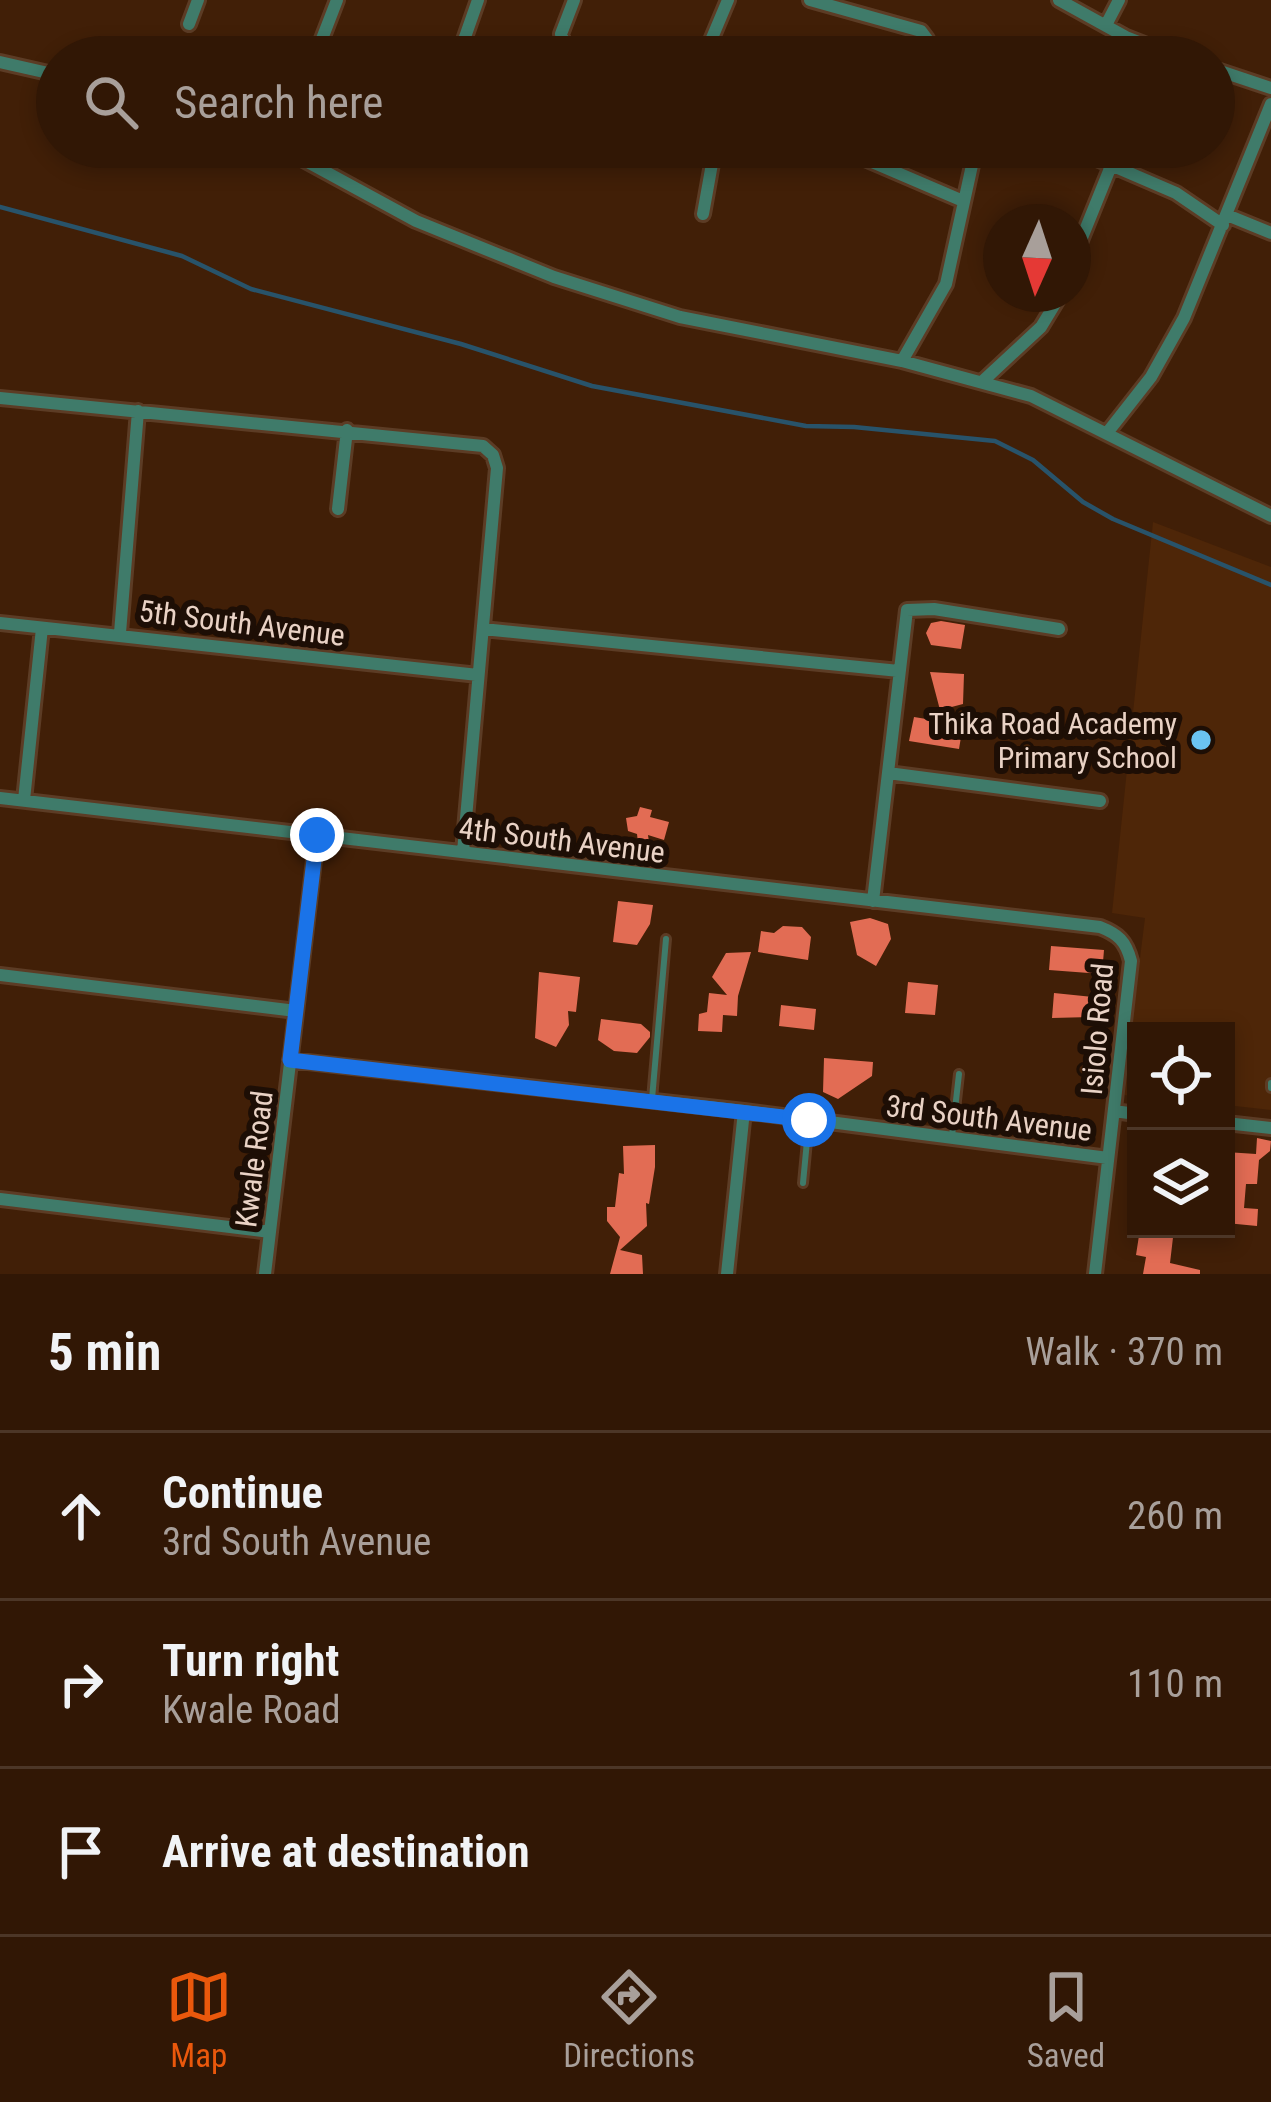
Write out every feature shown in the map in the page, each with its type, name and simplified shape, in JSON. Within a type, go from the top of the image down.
[{"type":"street","points":[[189,24],[198,0]]},
{"type":"street","points":[[323,36],[337,0]]},
{"type":"street","points":[[465,36],[478,0]]},
{"type":"street","points":[[562,36],[574,0]]},
{"type":"street","points":[[713,36],[728,0]]},
{"type":"street","points":[[810,0],[921,31],[925,36]]},
{"type":"street","points":[[1059,0],[1130,36]]},
{"type":"street","points":[[1106,25],[1119,0]]},
{"type":"street","points":[[0,62],[36,70]]},
{"type":"street","points":[[1235,76],[1271,88]]},
{"type":"street","points":[[1107,433],[1173,338],[1271,104]]},
{"type":"street","points":[[319,168],[416,221],[554,277],[680,317],[902,361],[1031,396],[1271,517]]},
{"type":"street","points":[[703,214],[711,168]]},
{"type":"street","points":[[885,168],[963,201]]},
{"type":"street","points":[[902,361],[946,284],[971,168]]},
{"type":"street","points":[[1091,217],[1111,168]]},
{"type":"street","points":[[1117,168],[1225,220],[1271,233]]},
{"type":"street","points":[[984,380],[1053,312]]},
{"type":"street","points":[[0,398],[345,430],[483,446],[493,455],[497,468],[463,852]]},
{"type":"street","points":[[120,633],[138,411]]},
{"type":"street","points":[[338,509],[345,430]]},
{"type":"street","points":[[873,901],[907,610],[934,609],[1058,629]]},
{"type":"street","name":"5th South Avenue","points":[[0,622],[478,675]]},
{"type":"street","points":[[24,800],[42,628]]},
{"type":"street","points":[[483,629],[899,671]]},
{"type":"street","points":[[888,773],[1100,802]]},
{"type":"street","name":"4th South Avenue","points":[[0,798],[1100,927],[1118,934]]},
{"type":"street","name":"Kwale Road","points":[[265,1274],[317,835]]},
{"type":"street","name":"Isiolo Road","points":[[1095,1274],[1131,961],[1118,934]]},
{"type":"street","points":[[0,975],[296,1011]]},
{"type":"street","name":"3rd South Avenue","points":[[290,1060],[1108,1158]]},
{"type":"street","points":[[727,1274],[744,1111]]},
{"type":"street","name":"3rd South Avenue","points":[[1114,1111],[1127,1113]]},
{"type":"street","points":[[1235,1125],[1271,1128]]},
{"type":"street","points":[[0,1199],[270,1232]]},
{"type":"lane","points":[[652,1102],[666,940]]},
{"type":"lane","points":[[952,1136],[959,1074]]},
{"type":"lane","points":[[803,1183],[809,1120]]},
{"type":"shaded area","name":"Thika Road Academy Primary School","points":[[1153,522],[1271,567],[1271,1110],[1235,1106],[1235,1022],[1132,1022],[1145,918],[1112,913]]},
{"type":"building","points":[[931,623],[965,625],[961,649],[931,645],[926,633]]},
{"type":"building","points":[[930,672],[964,674],[963,704],[940,710]]},
{"type":"building","points":[[914,717],[963,725],[959,749],[909,741]]},
{"type":"building","points":[[640,807],[652,810],[650,817],[669,822],[664,840],[648,835],[649,842],[638,843],[637,834],[628,831],[626,818],[637,816]]},
{"type":"building","points":[[618,901],[653,905],[650,924],[637,945],[613,942]]},
{"type":"building","points":[[870,918],[888,924],[891,939],[876,966],[857,955],[850,922]]},
{"type":"building","points":[[783,926],[802,927],[811,937],[808,960],[758,952],[761,931],[774,933]]},
{"type":"building","points":[[1051,946],[1104,950],[1102,974],[1049,970]]},
{"type":"building","points":[[751,952],[737,1016],[723,1015],[722,1032],[698,1031],[699,1014],[707,1012],[709,993],[727,995],[712,977],[726,953]]},
{"type":"building","points":[[539,972],[580,977],[576,1012],[568,1011],[569,1025],[556,1047],[535,1038]]},
{"type":"building","points":[[908,982],[938,985],[935,1015],[905,1013]]},
{"type":"building","points":[[1054,993],[1093,997],[1091,1017],[1052,1018]]},
{"type":"building","points":[[781,1005],[816,1009],[814,1030],[779,1026]]},
{"type":"building","points":[[601,1019],[641,1024],[650,1037],[637,1053],[614,1051],[598,1040]]},
{"type":"building","points":[[824,1058],[873,1062],[872,1076],[838,1099],[823,1092]]},
{"type":"building","points":[[1257,1138],[1271,1141],[1270,1151],[1259,1160],[1257,1184],[1246,1184],[1244,1208],[1258,1209],[1257,1226],[1235,1224],[1235,1153],[1256,1154]]},
{"type":"building","points":[[655,1145],[647,1226],[620,1250],[642,1255],[643,1274],[610,1274],[620,1237],[607,1221],[607,1207],[615,1207],[619,1173],[624,1174],[623,1146]]},
{"type":"building","points":[[1139,1238],[1173,1238],[1170,1263],[1200,1270],[1200,1274],[1143,1274],[1146,1257],[1136,1255]]},
{"type":"waterway","points":[[0,207],[182,256],[251,289],[461,344],[592,386],[806,426],[995,441],[1033,460],[1083,502],[1113,519],[1271,585]]},
{"type":"place","name":"Thika Road Academy Primary School","points":[[1201,740]]},
{"type":"route","points":[[317,835],[290,1060],[809,1120]]}]
